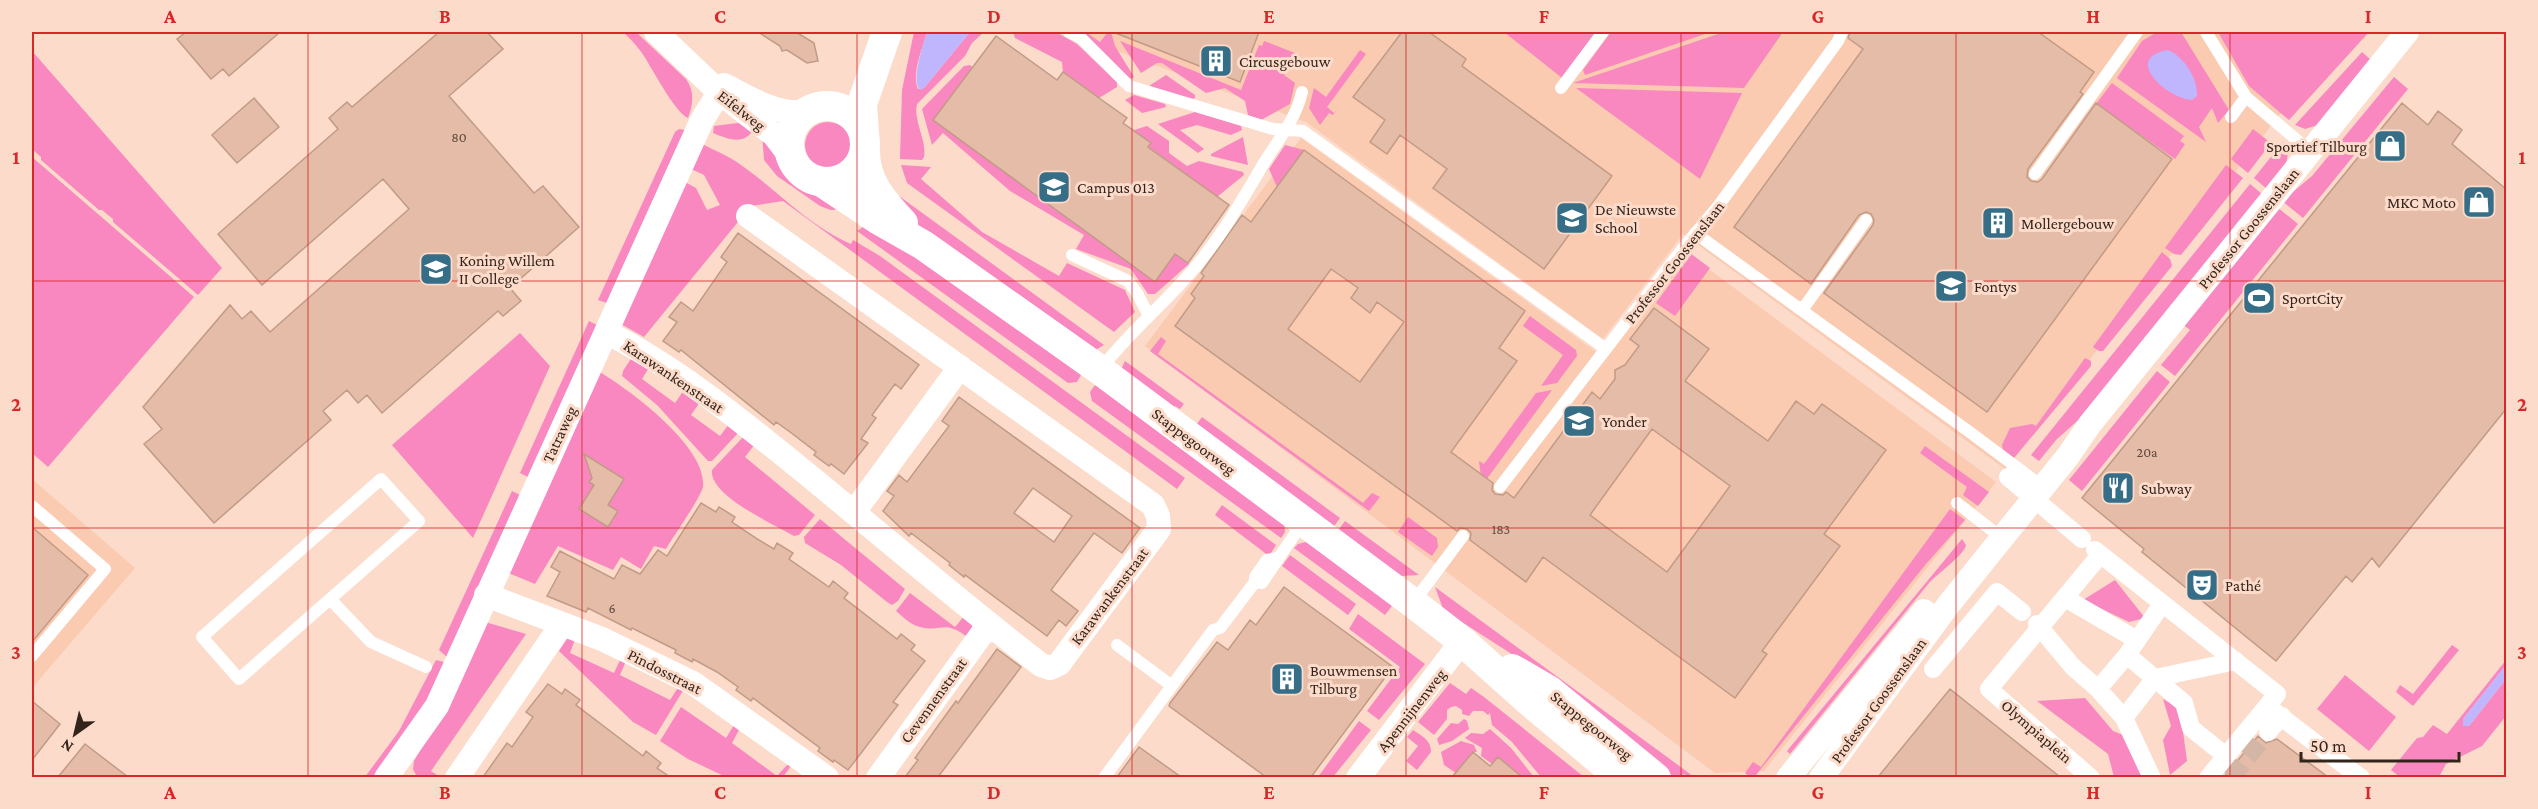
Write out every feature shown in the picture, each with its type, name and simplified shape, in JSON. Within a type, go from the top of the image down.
[{"type":"street","name":"Eifelweg","points":[[656,32],[687,63],[722,89],[767,129],[793,160]]},
{"type":"street","points":[[813,110],[827,106],[843,110],[856,120],[864,142],[859,166],[847,177],[822,182],[805,174],[793,160],[791,133],[795,124],[813,110],[832,99],[844,87],[880,32]]},
{"type":"street","name":"Stappegoorweg","points":[[887,32],[862,104],[866,168],[873,187],[923,245]]},
{"type":"street","name":"Professor Goossenslaan","points":[[1821,777],[1949,604],[2057,447],[2075,431],[2090,424],[2407,32]]},
{"type":"street","name":"Eifelweg","points":[[722,89],[786,112],[813,110]]},
{"type":"street","name":"Tatraweg","points":[[390,776],[437,706],[705,114],[722,89]]},
{"type":"street","name":"Stappegoorweg","points":[[822,182],[879,220],[923,245],[1100,370],[1413,603],[1462,641],[1529,701],[1621,777]]},
{"type":"street","name":"Karawankenstraat","points":[[606,332],[645,352],[748,426],[1041,664],[1050,668],[1059,664],[1159,529],[1158,516],[1153,505],[748,216]]},
{"type":"street","points":[[854,512],[960,367]]},
{"type":"street","points":[[2028,486],[2092,548],[2277,694],[2268,732]]},
{"type":"street","name":"Professor Goossenslaan","points":[[1788,777],[1997,533]]},
{"type":"street","name":"Olympiaplein","points":[[2091,777],[1989,689],[2039,626],[2065,598],[2092,548]]},
{"type":"street","points":[[1933,669],[1997,592],[2022,612]]},
{"type":"street","name":"Pindosstraat","points":[[486,595],[602,639],[693,683],[827,777]]},
{"type":"street","points":[[2065,598],[2132,648],[2155,678],[2184,703],[2191,728],[2226,756]]},
{"type":"street","points":[[2098,689],[2132,648],[2162,604]]},
{"type":"street","points":[[457,777],[562,624]]},
{"type":"street","name":"Cevennenstraat","points":[[878,777],[981,635],[992,626]]},
{"type":"street","points":[[2039,626],[2073,667],[2124,717],[2152,777]]},
{"type":"street","name":"Stappegoorweg","points":[[1462,641],[1550,691],[1656,777]]},
{"type":"street","name":"Apennijnenweg","points":[[1358,777],[1462,641]]},
{"type":"street","points":[[2124,717],[2155,678],[2235,661]]},
{"type":"street","points":[[2208,777],[2226,756],[2274,711]]},
{"type":"street","points":[[2274,711],[2361,777]]},
{"type":"lane","points":[[1069,32],[1081,38],[1129,86],[1273,129],[1303,131],[1606,349]]},
{"type":"lane","points":[[1561,88],[1603,32]]},
{"type":"lane","name":"Professor Goossenslaan","points":[[1500,488],[1695,233],[1719,205],[1832,50],[1842,32]]},
{"type":"lane","points":[[2035,174],[2137,32]]},
{"type":"lane","points":[[2206,32],[2246,97],[2310,151]]},
{"type":"lane","points":[[1100,370],[1117,347],[1185,279],[1237,212],[1261,168],[1287,130],[1302,92]]},
{"type":"lane","points":[[2231,117],[2246,97]]},
{"type":"lane","points":[[1798,308],[1805,306],[1866,220]]},
{"type":"lane","points":[[1695,233],[1798,308],[2028,486]]},
{"type":"lane","points":[[1072,255],[1128,280],[1149,316]]},
{"type":"lane","points":[[381,479],[419,522],[330,599],[239,679],[202,637],[381,479]]},
{"type":"lane","points":[[1957,503],[1997,533]]},
{"type":"lane","points":[[32,506],[105,569],[32,656]]},
{"type":"lane","points":[[1104,777],[1213,630],[1220,628],[1255,582],[1262,583],[1303,522]]},
{"type":"lane","points":[[1413,603],[1463,536]]},
{"type":"lane","points":[[330,599],[371,642],[426,667]]},
{"type":"lane","points":[[1117,645],[1172,686]]},
{"type":"shaded area","points":[[623,32],[636,32],[686,79],[692,98],[688,118],[677,108],[642,53]]},
{"type":"shaded area","points":[[914,32],[927,32],[917,68],[918,89],[924,88],[970,32],[984,32],[972,43],[965,56],[917,104],[917,117],[924,144],[922,160],[900,159],[902,90]]},
{"type":"shaded area","points":[[927,32],[970,32],[920,90],[917,72]]},
{"type":"shaded area","points":[[1013,32],[1056,32],[1077,44],[1117,82],[1117,87],[1099,98],[1063,72],[1062,62],[1015,38]]},
{"type":"shaded area","points":[[1077,32],[1086,32],[1100,42],[1108,32],[1111,32],[1115,46],[1134,77],[1130,79]]},
{"type":"shaded area","name":"Fontys","points":[[1078,32],[2271,32],[2287,105],[2005,469],[1683,234],[1603,339],[1306,122],[1094,42]]},
{"type":"shaded area","points":[[1504,32],[1596,32],[1562,78]]},
{"type":"shaded area","points":[[1611,32],[1711,32],[1585,75],[1583,70]]},
{"type":"shaded area","points":[[1724,32],[1783,32],[1744,88],[1573,83]]},
{"type":"shaded area","points":[[2157,32],[2181,32],[2229,110],[2218,123],[2212,108],[2199,127],[2206,142],[2117,78],[2142,41]]},
{"type":"shaded area","points":[[2218,32],[2369,32],[2289,120],[2249,86]]},
{"type":"shaded area","points":[[1120,41],[1241,90],[1259,45],[1262,46],[1264,41],[1300,55],[1284,75],[1295,83],[1290,104],[1261,120],[1248,115],[1245,101],[1225,88],[1206,93],[1162,63],[1157,63],[1141,73]]},
{"type":"shaded area","points":[[1360,50],[1366,54],[1327,107],[1334,113],[1338,108],[1333,115],[1329,113],[1320,125],[1309,108],[1314,88],[1326,97]]},
{"type":"shaded area","points":[[2168,50],[2184,63],[2192,75],[2197,96],[2192,100],[2172,93],[2153,78],[2149,69],[2149,61],[2155,54]]},
{"type":"shaded area","points":[[32,51],[222,268],[198,295],[113,222],[113,219],[99,210],[41,160],[41,157],[32,149]]},
{"type":"shaded area","points":[[2362,52],[2371,60],[2318,125],[2305,129],[2295,125]]},
{"type":"shaded area","points":[[970,65],[1175,254],[1189,264],[1155,294],[1148,294],[1131,269],[1076,249],[1084,235],[1010,191],[943,133],[932,145],[922,109],[964,66]]},
{"type":"shaded area","points":[[1166,75],[1195,95],[1195,98],[1190,100],[1149,86]]},
{"type":"shaded area","points":[[2394,77],[2408,89],[2303,218],[2282,201],[2312,176]]},
{"type":"shaded area","points":[[2112,83],[2184,136],[2180,141],[2185,144],[2175,159],[2096,104]]},
{"type":"shaded area","points":[[1576,88],[1742,93],[1700,179]]},
{"type":"shaded area","points":[[1134,95],[1165,104],[1166,107],[1142,113],[1125,100]]},
{"type":"shaded area","points":[[1195,112],[1241,126],[1242,130],[1231,135],[1197,125],[1180,130],[1204,149],[1198,153],[1158,124]]},
{"type":"shaded area","points":[[828,122],[844,129],[851,145],[844,161],[828,168],[812,161],[805,145],[812,129]]},
{"type":"shaded area","points":[[738,123],[754,129],[745,138],[735,140],[713,133],[714,126]]},
{"type":"shaded area","points":[[1147,126],[1169,141],[1169,153],[1187,166],[1199,161],[1243,172],[1244,175],[1217,197],[1134,136],[1137,133],[1134,130]]},
{"type":"shaded area","points":[[679,129],[685,130],[607,303],[598,300],[675,132]]},
{"type":"shaded area","points":[[2253,129],[2271,143],[2248,173],[2231,159]]},
{"type":"shaded area","points":[[762,133],[774,145],[790,179],[800,187],[844,209],[831,210],[820,206],[777,176],[764,160]]},
{"type":"shaded area","points":[[1243,137],[1248,165],[1211,156],[1211,154]]},
{"type":"shaded area","name":"Yonder","points":[[1301,138],[1606,359],[1687,253],[1996,482],[1764,771],[1715,773],[1145,346]]},
{"type":"shaded area","points":[[2283,142],[2288,155],[2287,161],[2267,189],[2254,178]]},
{"type":"shaded area","points":[[700,143],[721,153],[755,175],[821,228],[851,244],[853,240],[880,256],[1185,478],[1177,489],[783,201],[751,206],[644,337],[621,324],[683,181],[696,188],[707,210],[720,205],[704,175],[689,168]]},
{"type":"shaded area","points":[[1285,145],[1304,150],[1277,187],[1269,169]]},
{"type":"shaded area","points":[[32,157],[194,297],[48,467],[32,453]]},
{"type":"shaded area","points":[[901,165],[931,167],[921,179],[982,232],[1059,276],[1067,263],[1125,290],[1135,312],[1114,332],[907,183]]},
{"type":"shaded area","points":[[2226,165],[2243,178],[2181,255],[2174,254],[2165,248]]},
{"type":"shaded area","points":[[2250,184],[2262,194],[2085,414],[2056,440],[2039,461],[2031,455]]},
{"type":"shaded area","points":[[899,196],[1104,345],[1092,352],[939,242],[894,205]]},
{"type":"shaded area","points":[[2277,207],[2298,224],[2175,376],[2161,365],[2190,330],[2182,324]]},
{"type":"shaded area","points":[[870,222],[1081,375],[1077,382],[1068,383],[857,231]]},
{"type":"shaded area","points":[[2162,252],[2170,259],[2172,266],[2103,351],[2093,347]]},
{"type":"shaded area","points":[[1690,253],[1710,268],[1675,316],[1656,303],[1691,255]]},
{"type":"shaded area","points":[[1530,316],[1576,350],[1577,356],[1557,383],[1541,386],[1563,355],[1523,326]]},
{"type":"shaded area","points":[[589,321],[597,325],[528,477],[520,473]]},
{"type":"shaded area","points":[[520,333],[550,366],[473,538],[392,445]]},
{"type":"shaded area","points":[[1161,337],[1166,341],[1158,354],[1363,503],[1372,493],[1380,497],[1369,511],[1150,351]]},
{"type":"shaded area","points":[[634,354],[650,366],[642,379],[675,403],[684,390],[700,402],[691,415],[720,436],[729,424],[739,432],[712,461],[708,461],[657,405],[622,376]]},
{"type":"shaded area","points":[[2085,358],[2091,361],[2091,366],[2014,458],[2003,450],[2002,445],[2010,428],[2032,424],[2036,426]]},
{"type":"shaded area","points":[[1125,361],[1184,404],[1180,409],[1175,406],[1171,412],[1119,374]]},
{"type":"shaded area","points":[[598,371],[646,405],[680,437],[693,454],[701,471],[703,486],[693,507],[666,549],[654,546],[641,569],[621,557],[613,570],[558,546],[535,584],[506,572]]},
{"type":"shaded area","points":[[2157,371],[2170,382],[2082,491],[2069,480]]},
{"type":"shaded area","points":[[1095,385],[1284,523],[1285,532],[1281,538],[1092,401],[1090,392]]},
{"type":"shaded area","points":[[1552,390],[1486,480],[1481,477],[1479,461],[1484,464],[1536,393]]},
{"type":"shaded area","points":[[1202,417],[1340,518],[1332,529],[1197,424]]},
{"type":"shaded area","points":[[744,436],[755,444],[745,457],[815,515],[799,535],[794,536],[744,508],[721,490],[714,480],[712,470]]},
{"type":"shaded area","points":[[1925,446],[1989,492],[1978,506],[1963,495],[1967,487],[1920,453]]},
{"type":"shaded area","points":[[32,479],[135,568],[32,688]]},
{"type":"shaded area","points":[[512,491],[520,495],[447,657],[439,650]]},
{"type":"shaded area","points":[[1222,505],[1276,545],[1269,556],[1215,515]]},
{"type":"shaded area","points":[[1950,509],[1965,520],[1926,564],[1756,775],[1750,777],[1745,773],[1753,762],[1761,767]]},
{"type":"shaded area","points":[[1408,517],[1437,538],[1438,547],[1432,556],[1398,532]]},
{"type":"shaded area","points":[[820,519],[905,589],[898,601],[892,605],[887,602],[841,565],[805,543],[804,537]]},
{"type":"shaded area","points":[[1345,521],[1419,575],[1401,576],[1337,532]]},
{"type":"shaded area","points":[[1962,539],[1966,545],[1960,554],[1929,583],[1790,754],[1787,751]]},
{"type":"shaded area","points":[[1306,542],[1394,603],[1385,615],[1294,548]]},
{"type":"shaded area","points":[[1290,555],[1356,604],[1348,615],[1282,566]]},
{"type":"shaded area","points":[[2115,580],[2145,618],[2129,622],[2083,600]]},
{"type":"shaded area","points":[[1435,587],[1694,777],[1684,774],[1681,777],[1673,777],[1555,682],[1440,608],[1442,606]]},
{"type":"shaded area","points":[[910,593],[955,627],[965,615],[972,627],[973,632],[970,639],[954,629],[920,627],[907,620],[896,611]]},
{"type":"shaded area","points":[[1358,614],[1425,664],[1379,720],[1367,711],[1400,667],[1349,629]]},
{"type":"shaded area","points":[[485,622],[526,634],[431,771],[440,777],[417,777],[413,769],[414,761],[438,720]]},
{"type":"shaded area","points":[[572,636],[576,637],[570,653],[614,673],[621,658],[626,661],[620,675],[670,700],[679,686],[684,689],[656,735],[633,722],[559,651],[567,639]]},
{"type":"shaded area","points":[[2452,645],[2459,650],[2413,706],[2396,692],[2400,685],[2413,694]]},
{"type":"shaded area","points":[[436,660],[444,662],[426,702],[375,777],[365,777],[399,731]]},
{"type":"shaded area","points":[[2506,660],[2506,665],[2463,719],[2469,726],[2506,679],[2506,716],[2482,746],[2446,764],[2439,777],[2400,777],[2391,770],[2417,738],[2423,737],[2433,725],[2447,734]]},
{"type":"shaded area","points":[[2506,665],[2506,679],[2469,726],[2463,726],[2463,719]]},
{"type":"shaded area","points":[[2345,675],[2396,717],[2369,751],[2317,709]]},
{"type":"shaded area","points":[[1450,683],[1466,694],[1471,688],[1484,697],[1584,777],[1541,777],[1512,742],[1492,725],[1490,713],[1488,715],[1483,711],[1473,711],[1469,716],[1462,714],[1462,710],[1456,706],[1451,707],[1447,710],[1447,719],[1434,735],[1418,722]]},
{"type":"shaded area","points":[[2085,698],[2113,731],[2123,735],[2145,777],[2114,777],[2108,754],[2037,701]]},
{"type":"shaded area","points":[[2163,699],[2180,709],[2187,761],[2170,775],[2163,740],[2171,726]]},
{"type":"shaded area","points":[[681,707],[726,738],[734,725],[740,728],[732,743],[777,776],[788,764],[791,766],[783,777],[726,777],[688,759],[660,741]]},
{"type":"shaded area","points":[[1464,719],[1469,729],[1452,741],[1439,745],[1437,739],[1451,723],[1458,724]]},
{"type":"shaded area","points":[[1359,721],[1371,730],[1333,777],[1318,777]]},
{"type":"shaded area","points":[[1490,729],[1511,748],[1534,777],[1522,777],[1498,757],[1492,764],[1481,756],[1482,748],[1465,738],[1471,733],[1483,734]]},
{"type":"shaded area","points":[[1413,730],[1425,739],[1431,748],[1431,752],[1417,770],[1406,761],[1418,746],[1407,737]]},
{"type":"shaded area","points":[[1461,741],[1474,745],[1477,752],[1473,752],[1456,773],[1444,765],[1441,752]]},
{"type":"building","points":[[186,32],[280,32],[229,76],[223,69],[211,79],[177,39]]},
{"type":"building","name":"Koning Willem II College","points":[[439,32],[487,32],[503,49],[449,96],[534,193],[543,186],[579,227],[510,288],[521,301],[503,316],[498,311],[382,413],[367,395],[358,403],[347,390],[323,411],[331,420],[214,523],[144,444],[162,429],[143,407],[230,305],[242,319],[251,311],[270,332],[409,209],[383,179],[262,285],[218,234],[338,129],[329,118],[347,102],[352,107]]},
{"type":"building","points":[[758,32],[796,32],[814,43],[818,61],[807,63],[787,50],[782,51],[780,46]]},
{"type":"building","name":"Circusgebouw","points":[[1113,32],[1259,32],[1240,82]]},
{"type":"building","points":[[1402,32],[1429,32],[1466,59],[1462,66],[1612,176],[1544,269],[1433,188],[1447,169],[1400,135],[1387,154],[1370,142],[1385,120],[1353,97]]},
{"type":"building","name":"Mollergebouw","points":[[1850,32],[2038,32],[2094,72],[2080,92],[2083,94],[2028,169],[2027,177],[2031,181],[2038,182],[2042,179],[2096,103],[2172,159],[1987,412],[1824,293],[1873,225],[1874,220],[1871,214],[1866,212],[1859,215],[1811,284],[1734,227],[1863,49],[1848,38]]},
{"type":"building","points":[[996,36],[1057,80],[1063,72],[1127,118],[1123,123],[1151,143],[1148,147],[1229,205],[1188,263],[1175,254],[1155,282],[933,120]]},
{"type":"building","points":[[254,98],[279,127],[237,163],[212,135]]},
{"type":"building","points":[[2402,103],[2428,125],[2438,111],[2462,130],[2452,144],[2506,189],[2506,409],[2379,567],[2372,558],[2352,582],[2346,576],[2276,661],[2142,552],[2144,549],[2082,498]]},
{"type":"building","points":[[1304,150],[1525,311],[1499,348],[1517,361],[1451,452],[1493,483],[1492,490],[1495,494],[1503,495],[1506,492],[1514,498],[1592,392],[1600,399],[1615,379],[1615,370],[1625,365],[1639,346],[1630,339],[1654,308],[1709,349],[1685,381],[1768,441],[1796,401],[1814,414],[1822,404],[1886,450],[1824,534],[1840,546],[1762,651],[1767,654],[1735,698],[1543,557],[1526,582],[1470,540],[1471,533],[1467,529],[1460,528],[1457,531],[1175,326],[1195,298],[1191,294],[1204,276],[1201,273],[1242,215],[1251,222]],"holes":[[[1331,269],[1358,288],[1351,298],[1370,313],[1377,302],[1404,322],[1360,382],[1288,329]],[[1652,429],[1730,486],[1667,572],[1590,515]]]},
{"type":"building","points":[[738,233],[919,365],[901,389],[895,384],[872,415],[876,418],[861,439],[868,443],[844,474],[814,455],[816,452],[776,422],[774,425],[681,350],[679,352],[663,341],[677,322],[669,317],[681,302],[693,311],[727,262],[721,257]]},
{"type":"building","points":[[959,397],[1140,528],[1122,553],[1094,533],[1051,590],[1078,611],[1066,626],[1059,620],[1047,636],[965,575],[964,577],[949,565],[950,563],[911,533],[909,536],[883,511],[894,496],[887,491],[899,475],[907,482],[949,426],[942,421]],"holes":[[[1033,488],[1072,516],[1054,542],[1014,513]]]},
{"type":"building","points":[[584,454],[624,479],[608,505],[618,511],[608,527],[579,509],[594,485],[589,482],[592,478]]},
{"type":"building","points":[[701,503],[716,512],[719,507],[735,517],[732,522],[774,549],[777,543],[793,553],[789,559],[829,587],[833,581],[848,593],[844,598],[897,639],[901,634],[915,645],[911,650],[925,661],[893,702],[898,705],[848,770],[818,751],[820,748],[753,698],[751,701],[736,690],[738,687],[717,672],[693,659],[692,662],[675,653],[676,650],[588,608],[586,612],[547,596],[560,572],[551,567],[560,551],[614,579],[622,565],[640,574],[658,550],[667,556]]},
{"type":"building","points":[[32,527],[88,575],[32,642]]},
{"type":"building","name":"Bouwmensen Tilburg","points":[[1284,587],[1393,667],[1311,777],[1266,777],[1169,706],[1217,642],[1228,650],[1250,620],[1256,625]]},
{"type":"building","points":[[997,649],[1021,667],[938,777],[905,777],[918,760],[915,758],[935,730],[956,701],[958,703]]},
{"type":"building","points":[[548,684],[562,694],[565,689],[580,700],[576,705],[643,756],[646,751],[661,763],[657,768],[670,777],[483,777],[507,743],[512,747],[533,717],[526,712]]},
{"type":"building","points":[[1950,689],[2060,777],[1878,777]]},
{"type":"building","points":[[32,701],[60,724],[32,760]]},
{"type":"building","points":[[2258,736],[2266,743],[2277,739],[2328,777],[2224,777]]},
{"type":"building","points":[[85,744],[128,777],[58,777]]},
{"type":"building","points":[[1139,747],[1181,777],[1117,777]]},
{"type":"building","points":[[1473,752],[1490,766],[1498,757],[1522,777],[1452,777]]},
{"type":"tunnel","points":[[2231,778],[2268,732]]},
{"type":"place","name":"Circusgebouw","points":[[1216,61]]},
{"type":"place","name":"Sportief Tilburg","points":[[2390,146]]},
{"type":"place","name":"Campus 013","points":[[1054,187]]},
{"type":"place","name":"MKC Moto","points":[[2479,202]]},
{"type":"place","name":"De Nieuwste School","points":[[1572,218]]},
{"type":"place","name":"Mollergebouw","points":[[1998,223]]},
{"type":"place","name":"Koning Willem II College","points":[[436,269]]},
{"type":"place","name":"Fontys","points":[[1951,286]]},
{"type":"place","name":"SportCity","points":[[2259,298]]},
{"type":"place","name":"Yonder","points":[[1579,421]]},
{"type":"place","name":"Subway","points":[[2118,488]]},
{"type":"place","name":"Pathé","points":[[2202,585]]},
{"type":"place","name":"Bouwmensen Tilburg","points":[[1287,679]]}]
